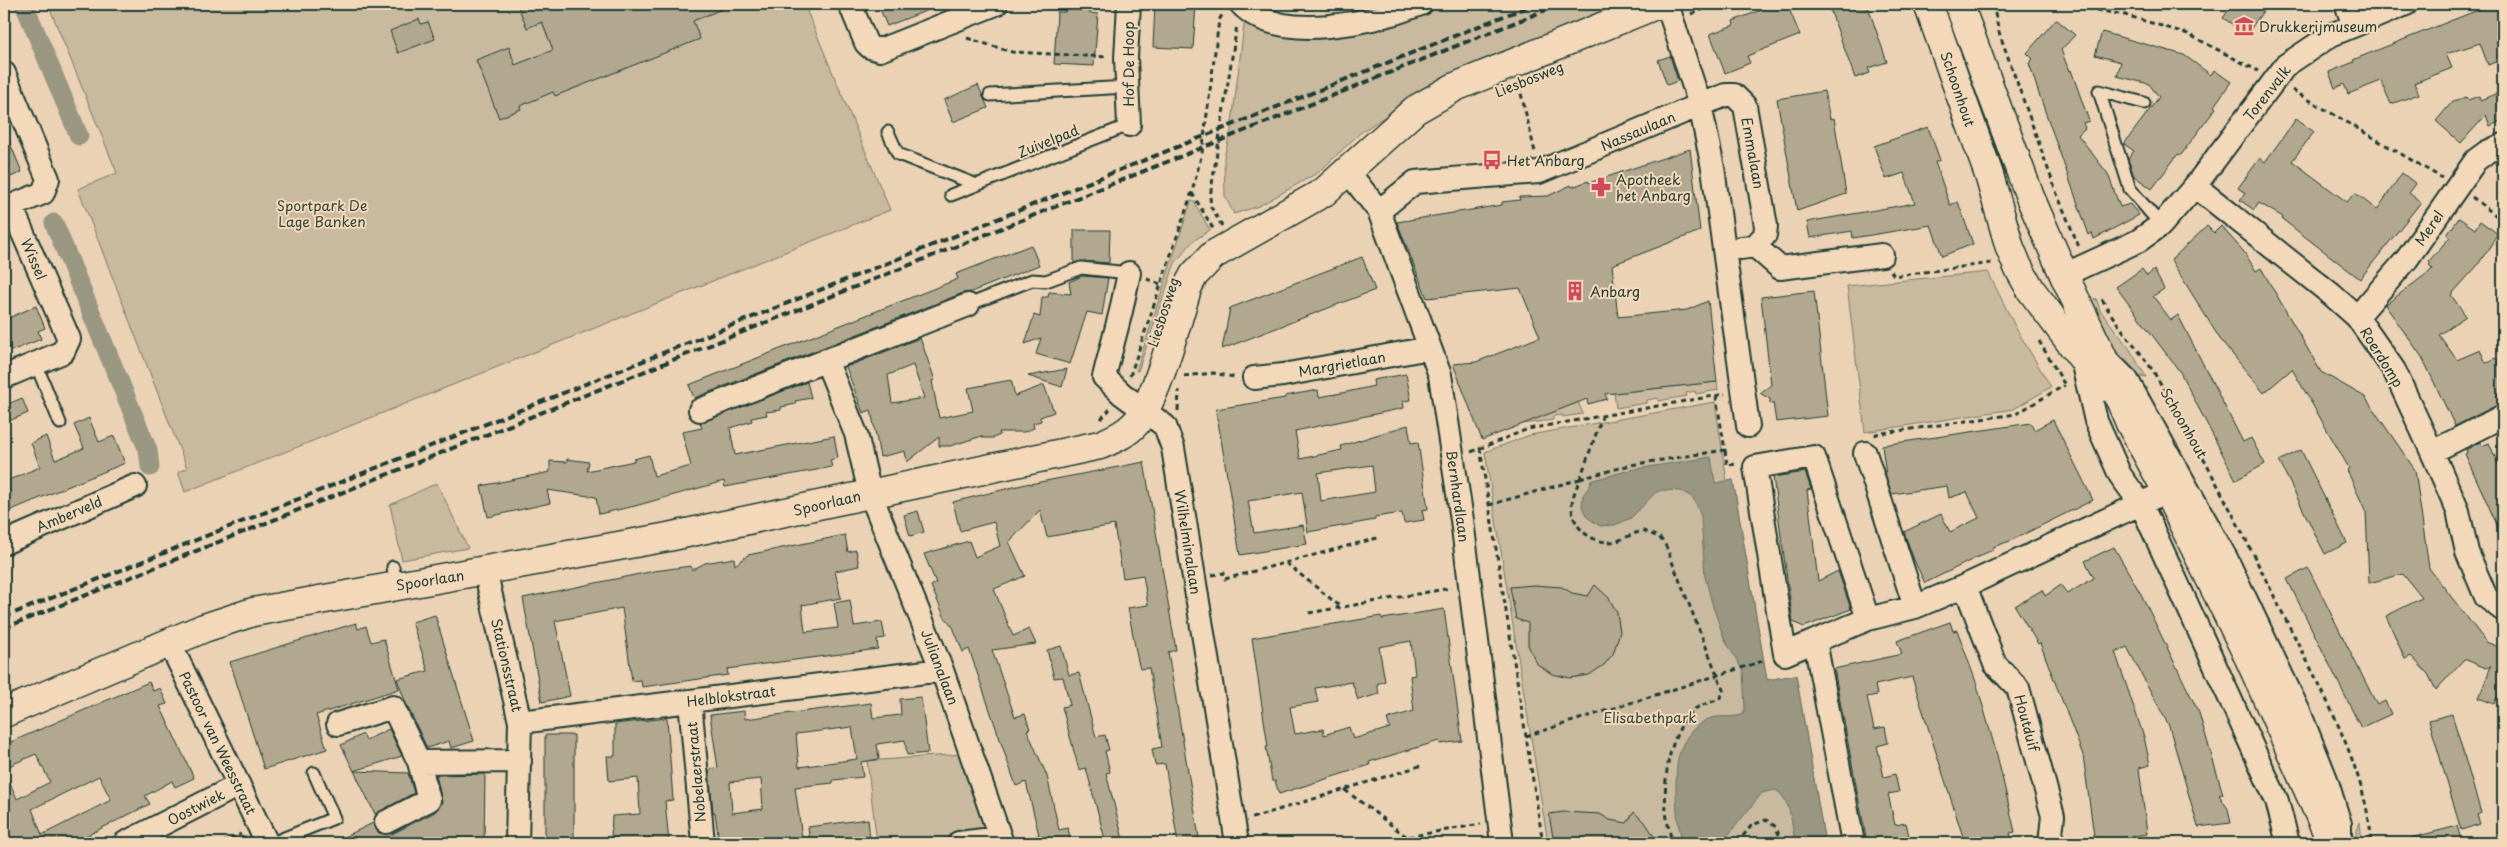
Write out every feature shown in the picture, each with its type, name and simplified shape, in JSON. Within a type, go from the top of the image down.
[{"type":"street","points":[[850,4],[866,43],[870,48],[880,50],[996,4]]},
{"type":"street","name":"Hof De Hoop","points":[[1129,4],[1129,125]]},
{"type":"street","points":[[1237,8],[1263,20],[1278,24],[1329,25],[1379,18],[1421,4]]},
{"type":"street","name":"Schoonhout","points":[[1928,4],[1989,175],[2010,248],[2031,290],[2092,357],[2130,422],[2167,491],[2284,734],[2312,804],[2332,843]]},
{"type":"street","name":"Schoonhout","points":[[1959,4],[2030,197],[2075,270],[2092,357],[2096,421],[2120,475],[2141,504],[2277,801],[2288,843]]},
{"type":"street","points":[[2346,4],[2354,24]]},
{"type":"street","name":"Torenvalk","points":[[2075,270],[2138,241],[2161,225],[2195,186],[2286,65],[2331,35],[2406,4]]},
{"type":"street","points":[[1666,9],[1700,105],[1713,168],[1748,426]]},
{"type":"street","name":"Liesbosweg","points":[[1138,389],[1188,286],[1203,264],[1224,248],[1324,192],[1346,170],[1415,110],[1447,91],[1666,9]]},
{"type":"street","name":"Wissel","points":[[4,74],[48,179],[43,193],[7,208],[69,339],[63,352],[4,377]]},
{"type":"street","name":"Emmalaan","points":[[1700,105],[1726,95],[1734,95],[1745,106],[1766,226],[1765,234],[1755,246]]},
{"type":"street","name":"Nassaulaan","points":[[1379,211],[1415,182],[1539,172],[1700,105]]},
{"type":"street","name":"Merel","points":[[2357,316],[2407,259],[2476,160],[2487,152],[2503,145]]},
{"type":"street","name":"Liesbosweg","points":[[1138,389],[1174,276],[1190,250],[1220,231],[1346,170]]},
{"type":"street","name":"Bernhardlaan","points":[[1346,170],[1379,211],[1440,375],[1470,585],[1502,843]]},
{"type":"street","name":"Roerdomp","points":[[2195,186],[2357,316],[2394,370],[2432,452],[2458,511],[2467,552],[2486,597],[2503,610]]},
{"type":"street","points":[[1725,251],[1755,246],[1780,268],[1882,255]]},
{"type":"street","points":[[2031,290],[2075,270]]},
{"type":"street","name":"Wilhelminalaan","points":[[1129,273],[1122,311],[1104,374],[1106,382],[1138,389],[1165,426],[1173,448],[1236,833]]},
{"type":"street","points":[[700,410],[968,305]]},
{"type":"street","name":"Margrietlaan","points":[[1254,378],[1283,375],[1430,348]]},
{"type":"street","name":"Schoonhout","points":[[2092,357],[2127,380],[2226,558],[2300,714],[2326,779],[2340,824],[2340,843]]},
{"type":"street","name":"Spoorlaan","points":[[826,360],[856,434],[870,493]]},
{"type":"street","name":"Spoorlaan","points":[[4,713],[167,637],[253,612],[394,576],[485,570],[668,537],[1076,449],[1113,422],[1138,389]]},
{"type":"street","points":[[2432,452],[2503,416]]},
{"type":"street","points":[[1865,453],[1915,607]]},
{"type":"street","points":[[1868,619],[1814,457],[1755,467],[1786,654],[1868,619],[1915,607],[1965,586],[2167,491]]},
{"type":"street","name":"Amberveld","points":[[4,543],[135,486]]},
{"type":"street","name":"Julianalaan","points":[[870,493],[942,670],[1001,841]]},
{"type":"street","name":"Stationsstraat","points":[[485,570],[520,722],[517,843]]},
{"type":"street","name":"Houtduif","points":[[1965,586],[1995,664],[2018,688],[2053,816],[2050,843]]},
{"type":"street","name":"Pastoor van Weesstraat","points":[[167,637],[267,843]]},
{"type":"street","points":[[1815,641],[1854,843]]},
{"type":"street","name":"Helblokstraat","points":[[520,722],[942,670]]},
{"type":"street","name":"Nobelaerstraat","points":[[690,701],[703,843]]},
{"type":"street","points":[[338,724],[392,707],[419,762],[430,800],[386,822]]},
{"type":"street","points":[[419,762],[520,761]]},
{"type":"street","name":"Oostwiek","points":[[125,843],[239,785]]},
{"type":"street","name":"Schoonhout","points":[[2312,804],[2315,843]]},
{"type":"street","points":[[958,843],[1001,841]]},
{"type":"lane","points":[[990,95],[1129,73]]},
{"type":"lane","points":[[2144,103],[2099,90],[2130,189],[2161,225]]},
{"type":"lane","name":"Zuivelpad","points":[[951,195],[1129,125]]},
{"type":"lane","points":[[888,132],[898,154],[977,185]]},
{"type":"lane","points":[[968,305],[1032,280],[1046,281],[1081,268],[1129,273]]},
{"type":"lane","points":[[36,364],[60,424]]},
{"type":"lane","points":[[272,843],[334,818],[314,773]]},
{"type":"path","points":[[1666,9],[1716,4]]},
{"type":"path","points":[[1993,4],[2000,32],[2054,186],[2075,270]]},
{"type":"path","points":[[1220,231],[1211,207],[1211,187],[1224,114],[1233,37],[1238,21],[1237,8]]},
{"type":"path","name":"Liesbosweg","points":[[1138,389],[1192,192],[1206,130],[1218,20],[1237,8]]},
{"type":"path","points":[[963,38],[970,38],[1003,50],[1129,73]]},
{"type":"path","name":"Liesbosweg","points":[[1510,86],[1519,82],[1539,172]]},
{"type":"path","points":[[1192,192],[1220,231]]},
{"type":"path","points":[[1882,255],[1894,276],[1997,263]]},
{"type":"path","name":"Schoonhout","points":[[2100,294],[2155,374],[2210,468],[2325,697],[2360,779],[2372,843]]},
{"type":"path","points":[[1095,423],[1138,389],[1178,377],[1213,372],[1246,379],[1254,378]]},
{"type":"path","points":[[1865,453],[1878,451],[1876,434],[2016,414],[2065,385]]},
{"type":"path","points":[[1543,843],[1480,448],[1528,429],[1743,391]]},
{"type":"path","points":[[1489,504],[1630,465],[1725,450],[1716,396]]},
{"type":"path","points":[[1602,416],[1572,501],[1572,510],[1578,527],[1584,534],[1600,541],[1616,541],[1643,531],[1659,537],[1665,544],[1724,688],[1723,695],[1714,702],[1700,706],[1691,713],[1678,732],[1672,748],[1666,803],[1668,829],[1673,843]]},
{"type":"path","points":[[1194,578],[1224,573],[1225,579],[1381,537]]},
{"type":"path","points":[[1285,563],[1342,607]]},
{"type":"path","points":[[1309,613],[1470,585]]},
{"type":"path","points":[[1526,736],[1767,660]]},
{"type":"path","points":[[1236,833],[1344,790],[1423,765]]},
{"type":"path","points":[[1344,790],[1407,837]]},
{"type":"path","points":[[1737,843],[1752,825],[1766,820],[1776,828],[1782,843]]},
{"type":"path","points":[[1373,843],[1498,822]]},
{"type":"green space","name":"Sportpark De Lage Banken","points":[[48,4],[804,4],[890,210],[185,492],[178,472],[187,468],[78,189],[117,173]]},
{"type":"green space","points":[[1451,4],[1624,4],[1483,60],[1419,94],[1360,133],[1319,172],[1259,206],[1234,214],[1225,196],[1224,157],[1231,131],[1245,17],[1315,36],[1371,32]]},
{"type":"green space","points":[[1191,201],[1194,202],[1210,230],[1193,241],[1175,263],[1138,371],[1136,371]]},
{"type":"green space","points":[[1988,272],[2017,330],[2051,387],[2014,409],[1865,432],[1847,286]]},
{"type":"green space","points":[[2096,298],[2100,310],[2129,348],[2146,377],[2134,375],[2124,369],[2108,352],[2086,307]]},
{"type":"green space","points":[[1717,382],[1718,390],[1696,394],[1695,391],[1686,393],[1687,396],[1658,401],[1658,398],[1647,400],[1647,403],[1616,408],[1614,393]]},
{"type":"green space","points":[[1578,402],[1583,414],[1563,417],[1563,415],[1553,416],[1553,420],[1522,424]]},
{"type":"green space","name":"Elisabethpark","points":[[1715,402],[1727,481],[1733,480],[1767,680],[1796,675],[1825,843],[1548,843],[1485,452],[1530,435]]},
{"type":"green space","points":[[437,483],[468,548],[402,560],[390,505]]},
{"type":"green space","points":[[964,754],[988,834],[917,843],[877,843],[867,761]]},
{"type":"green space","points":[[2360,822],[2362,843],[2353,843]]},
{"type":"shaded area","points":[[1711,457],[1715,483],[1733,480],[1767,680],[1796,675],[1825,843],[1795,843],[1788,806],[1775,790],[1762,793],[1722,843],[1684,843],[1679,826],[1676,800],[1677,763],[1682,746],[1693,729],[1706,720],[1716,717],[1742,715],[1745,709],[1743,671],[1724,638],[1705,577],[1701,517],[1692,497],[1681,491],[1662,490],[1655,493],[1631,518],[1615,525],[1600,526],[1587,517],[1582,507],[1583,495],[1591,484],[1590,481],[1630,470]]},
{"type":"building","points":[[517,4],[734,4],[693,21],[700,39],[555,96],[553,92],[520,106],[521,109],[499,118],[476,60],[509,47],[515,65],[553,50],[542,22],[527,28]]},
{"type":"building","points":[[878,4],[940,4],[941,5],[887,26]]},
{"type":"building","points":[[1066,4],[1090,5],[1089,13],[1098,14],[1094,66],[1054,64],[1057,12],[1065,12]]},
{"type":"building","points":[[1155,4],[1196,4],[1193,49],[1153,47]]},
{"type":"building","points":[[1776,4],[1787,4],[1800,35],[1747,56],[1750,63],[1725,73],[1710,34],[1734,25],[1733,21]]},
{"type":"building","points":[[1828,4],[1867,4],[1887,62],[1868,68],[1870,73],[1855,78]]},
{"type":"building","name":"Drukkerijmuseum","points":[[2233,4],[2268,4],[2247,34],[2223,18]]},
{"type":"building","points":[[2493,4],[2503,4],[2503,59],[2488,65],[2480,43],[2446,54],[2452,68],[2414,83],[2419,94],[2391,104],[2381,81],[2348,94],[2344,84],[2335,88],[2329,72],[2354,62],[2353,60]]},
{"type":"building","points":[[419,19],[421,24],[428,22],[435,39],[398,53],[390,31]]},
{"type":"building","points":[[2056,19],[2075,35],[2061,50],[2069,71],[2071,70],[2089,121],[2083,123],[2085,128],[2078,135],[2108,174],[2120,207],[2130,204],[2139,215],[2094,239],[2092,233],[2089,235],[2039,94],[2029,63],[2033,59],[2027,53]]},
{"type":"building","points":[[2102,32],[2184,55],[2211,75],[2214,70],[2231,82],[2214,106],[2216,108],[2181,155],[2178,154],[2152,189],[2134,176],[2128,159],[2134,151],[2124,144],[2159,97],[2149,84],[2117,76],[2121,62],[2095,55]]},
{"type":"building","points":[[1670,56],[1678,81],[1667,85],[1658,60]]},
{"type":"building","points":[[978,85],[988,108],[953,122],[944,100]]},
{"type":"building","points":[[1824,91],[1830,119],[1834,118],[1846,194],[1797,211],[1777,99]]},
{"type":"building","points":[[2503,91],[2503,120],[2490,126],[2486,115],[2461,143],[2436,121],[2453,101],[2466,97],[2468,100],[2479,96],[2480,100]]},
{"type":"building","points":[[2296,119],[2314,132],[2292,161],[2347,202],[2355,193],[2377,210],[2402,173],[2416,184],[2409,193],[2421,202],[2360,279],[2282,219],[2283,217],[2259,203],[2254,210],[2240,200],[2245,193],[2238,188],[2260,158],[2265,162]]},
{"type":"building","points":[[1928,127],[1940,160],[1935,162],[1950,205],[1958,202],[1973,244],[1942,256],[1931,225],[1853,238],[1852,231],[1810,238],[1807,222],[1915,203],[1904,173],[1886,179],[1874,146]]},
{"type":"building","points":[[4,129],[22,172],[4,180]]},
{"type":"building","name":"Anbarg","points":[[1690,149],[1700,231],[1612,265],[1618,317],[1687,310],[1708,301],[1717,382],[1605,394],[1607,399],[1588,404],[1587,399],[1482,440],[1453,364],[1476,362],[1540,337],[1520,288],[1427,298],[1397,222],[1502,205],[1502,202],[1520,200],[1519,197],[1548,196],[1571,185],[1572,187],[1588,181],[1589,183]]},
{"type":"building","points":[[2459,218],[2475,229],[2480,221],[2498,234],[2477,266],[2451,295],[2466,316],[2439,335],[2457,360],[2480,350],[2486,363],[2496,358],[2499,364],[2503,362],[2503,393],[2496,396],[2500,404],[2455,426],[2422,357],[2385,305],[2433,269],[2429,265],[2431,263],[2429,261],[2450,237],[2447,235]]},
{"type":"building","points":[[2207,226],[2214,233],[2221,226],[2244,252],[2256,271],[2261,268],[2321,372],[2365,397],[2415,470],[2429,568],[2486,642],[2499,647],[2503,637],[2503,683],[2494,704],[2479,698],[2491,666],[2486,668],[2464,659],[2436,690],[2428,674],[2411,656],[2405,659],[2386,616],[2422,598],[2403,574],[2369,583],[2366,512],[2347,470],[2349,468],[2292,369],[2264,393],[2220,339],[2171,260]]},
{"type":"building","points":[[1074,230],[1110,230],[1109,263],[1082,261],[1074,263]]},
{"type":"building","points":[[1031,245],[1039,265],[694,398],[689,385],[958,279],[956,274]]},
{"type":"building","points":[[1362,257],[1375,290],[1222,349],[1230,308]]},
{"type":"building","points":[[2142,269],[2147,276],[2154,270],[2164,289],[2153,296],[2171,320],[2178,315],[2243,442],[2251,438],[2265,464],[2236,480],[2180,372],[2116,287]]},
{"type":"building","points":[[1082,276],[1108,278],[1102,315],[1087,312],[1070,364],[1036,354],[1041,338],[1025,344],[1034,315],[1040,317],[1042,297],[1048,297],[1049,292],[1071,294],[1069,282]]},
{"type":"building","points":[[1814,291],[1828,416],[1776,422],[1773,403],[1770,404],[1770,399],[1760,393],[1771,385],[1761,297]]},
{"type":"building","points":[[36,306],[45,328],[38,331],[41,339],[11,351],[8,344],[4,346],[4,320]]},
{"type":"building","points":[[920,338],[935,380],[932,381],[939,418],[973,411],[968,388],[1011,380],[1015,396],[1044,385],[1054,412],[1040,417],[1041,421],[1033,423],[1034,428],[1024,432],[999,432],[1000,435],[993,438],[982,438],[982,436],[950,446],[939,446],[939,437],[907,462],[905,451],[880,457],[871,410],[863,413],[846,367]],"holes":[[[913,365],[924,398],[892,403],[888,375]]]},
{"type":"building","points":[[1067,369],[1062,387],[1028,376]]},
{"type":"building","points":[[1406,374],[1411,400],[1403,401],[1404,408],[1295,431],[1300,459],[1342,450],[1341,446],[1408,425],[1411,443],[1418,442],[1428,509],[1422,510],[1424,520],[1404,523],[1402,513],[1375,517],[1375,520],[1308,532],[1302,492],[1248,501],[1254,533],[1303,525],[1307,544],[1240,555],[1216,409],[1285,398],[1285,396],[1318,390],[1319,397],[1347,392],[1374,386],[1373,380]],"holes":[[[1372,465],[1375,492],[1321,501],[1318,473]]]},
{"type":"building","points":[[807,382],[811,398],[795,401],[796,404],[781,407],[781,410],[766,412],[767,415],[751,418],[752,421],[730,428],[735,455],[834,436],[838,458],[830,460],[832,467],[725,487],[724,481],[599,514],[596,497],[547,490],[550,503],[488,517],[481,486],[550,472],[550,461],[567,462],[567,459],[589,462],[587,471],[634,461],[634,459],[649,455],[654,476],[691,466],[682,432],[702,428],[700,423]]},
{"type":"building","points":[[22,398],[28,413],[4,423],[4,406]]},
{"type":"building","points":[[89,418],[99,442],[114,436],[125,463],[4,513],[4,482],[40,467],[31,443],[46,436],[55,460],[84,448],[74,425]]},
{"type":"building","points":[[2053,420],[2093,500],[2010,541],[1993,547],[1994,549],[1925,583],[1904,532],[1941,514],[1950,532],[1979,518],[1967,492],[1949,498],[1947,486],[1892,494],[1886,476],[1882,445],[2031,423],[2034,430]]},
{"type":"building","points":[[2480,442],[2482,446],[2489,443],[2503,475],[2503,538],[2465,454],[2467,453],[2466,450]]},
{"type":"building","points":[[2301,450],[2347,543],[2325,554],[2279,461]]},
{"type":"building","points":[[1144,462],[1176,650],[1168,652],[1200,843],[1178,843],[1165,764],[1155,765],[1152,749],[1162,747],[1149,668],[1140,669],[1128,608],[1148,605],[1143,575],[1123,578],[1114,525],[1047,537],[1040,510],[1009,542],[1025,576],[994,589],[1013,636],[1029,629],[1036,644],[992,650],[1015,717],[1025,714],[1030,729],[1027,730],[1047,776],[1059,830],[1068,828],[1071,843],[1029,843],[1028,838],[1039,835],[1026,782],[1016,786],[969,649],[963,652],[953,627],[944,616],[931,586],[936,583],[924,554],[969,541],[975,557],[1000,546],[994,522],[960,531],[953,502],[1030,483]]},
{"type":"building","points":[[1805,472],[1811,489],[1807,490],[1818,581],[1838,571],[1851,609],[1804,627],[1793,622],[1773,477]]},
{"type":"building","points":[[918,511],[924,532],[910,536],[904,515]]},
{"type":"building","points":[[845,535],[848,552],[856,550],[859,566],[835,571],[841,598],[802,605],[805,632],[838,628],[834,603],[850,600],[854,626],[882,622],[885,638],[877,639],[878,649],[727,669],[728,675],[642,687],[641,680],[632,681],[622,608],[555,621],[570,696],[542,702],[523,598],[654,571],[691,566],[692,570],[705,563],[734,558],[735,565],[748,555]]},
{"type":"building","points":[[2114,547],[2142,596],[2199,713],[2223,794],[2219,795],[2228,809],[2231,823],[2198,827],[2169,726],[2127,647],[2115,652],[2144,737],[2150,765],[2139,768],[2147,834],[2125,837],[2123,843],[2095,843],[2083,755],[2040,643],[2038,644],[2015,606],[2042,590],[2045,596],[2061,585],[2067,594],[2094,578],[2085,561]]},
{"type":"building","points":[[2308,568],[2377,705],[2385,701],[2391,714],[2361,728],[2287,579]]},
{"type":"building","points":[[1533,585],[1562,587],[1572,593],[1588,596],[1595,585],[1609,598],[1617,613],[1620,632],[1613,654],[1604,665],[1589,675],[1570,678],[1552,674],[1537,664],[1528,645],[1528,623],[1516,619],[1510,587]]},
{"type":"building","points":[[1444,609],[1462,741],[1440,744],[1439,741],[1369,762],[1370,765],[1279,794],[1275,781],[1272,781],[1266,747],[1268,747],[1252,638],[1381,616],[1382,619]],"holes":[[[1411,641],[1415,675],[1410,676],[1414,711],[1387,719],[1390,728],[1353,739],[1349,727],[1324,735],[1323,729],[1295,734],[1290,707],[1318,702],[1315,688],[1352,682],[1358,700],[1379,694],[1377,684],[1385,681],[1379,647]]]},
{"type":"building","points":[[435,615],[474,741],[451,748],[449,741],[427,748],[397,679],[428,671],[412,622]]},
{"type":"building","points":[[1950,622],[1953,631],[1957,630],[1976,682],[1997,755],[2015,832],[2010,833],[2013,843],[1965,843],[1912,677],[1875,685],[1877,695],[1867,697],[1874,729],[1885,727],[1888,743],[1877,746],[1884,777],[1895,774],[1899,792],[1888,794],[1895,825],[1906,823],[1910,840],[1896,843],[1867,843],[1834,669],[1902,654],[1897,641]]},
{"type":"building","points":[[356,623],[358,629],[366,626],[371,642],[384,639],[399,689],[316,715],[327,749],[264,769],[230,662]]},
{"type":"building","points":[[1061,646],[1069,675],[1079,673],[1096,737],[1105,735],[1109,750],[1105,751],[1110,772],[1106,773],[1124,843],[1106,843],[1086,768],[1079,770],[1062,707],[1070,705],[1063,677],[1054,678],[1047,650]]},
{"type":"building","points":[[149,682],[153,691],[160,688],[167,704],[160,706],[194,778],[175,787],[172,781],[145,796],[150,804],[72,843],[4,843],[4,769],[17,799],[50,782],[36,754],[4,768],[4,745]],"holes":[[[99,776],[111,800],[42,835],[32,809]]]},
{"type":"building","points":[[921,697],[928,753],[907,755],[905,740],[877,744],[879,759],[861,762],[863,777],[833,780],[833,783],[795,787],[802,838],[764,843],[719,843],[715,812],[713,813],[709,770],[718,768],[710,715],[744,711],[745,719],[871,703],[873,718],[901,715],[900,699]],"holes":[[[852,727],[857,759],[799,767],[796,734]],[[761,779],[763,809],[732,813],[730,782]]]},
{"type":"building","points":[[2452,714],[2481,813],[2477,815],[2480,824],[2461,830],[2429,720]]},
{"type":"building","points":[[667,718],[673,800],[665,801],[669,843],[613,843],[611,840],[612,816],[640,814],[638,778],[609,781],[607,756],[615,756],[615,724]]},
{"type":"building","points":[[389,729],[402,756],[354,771],[341,745],[363,734],[366,740]]},
{"type":"building","points":[[545,735],[574,735],[574,843],[545,843]]},
{"type":"building","points":[[354,771],[408,773],[414,793],[375,814]]},
{"type":"building","points":[[485,774],[484,843],[332,843],[373,823],[379,833],[392,834],[435,812],[442,802],[436,775]]},
{"type":"building","points":[[1564,812],[1600,814],[1610,820],[1627,823],[1634,812],[1647,825],[1658,843],[1554,843],[1549,814]]},
{"type":"building","points":[[868,819],[870,840],[849,843],[810,843],[808,827]]},
{"type":"building","points":[[2457,826],[2462,843],[2412,843],[2411,838]]},
{"type":"waterway","points":[[24,4],[79,136]]},
{"type":"waterway","points":[[54,223],[148,450],[150,467]]},
{"type":"railway","points":[[4,617],[1534,4]]},
{"type":"railway","points":[[4,628],[1561,4]]},
{"type":"place","name":"Drukkerijmuseum","points":[[2244,26]]},
{"type":"place","name":"Het Anbarg","points":[[1492,160]]},
{"type":"place","name":"Apotheek het Anbarg","points":[[1601,187]]},
{"type":"place","name":"Anbarg","points":[[1575,291]]}]
